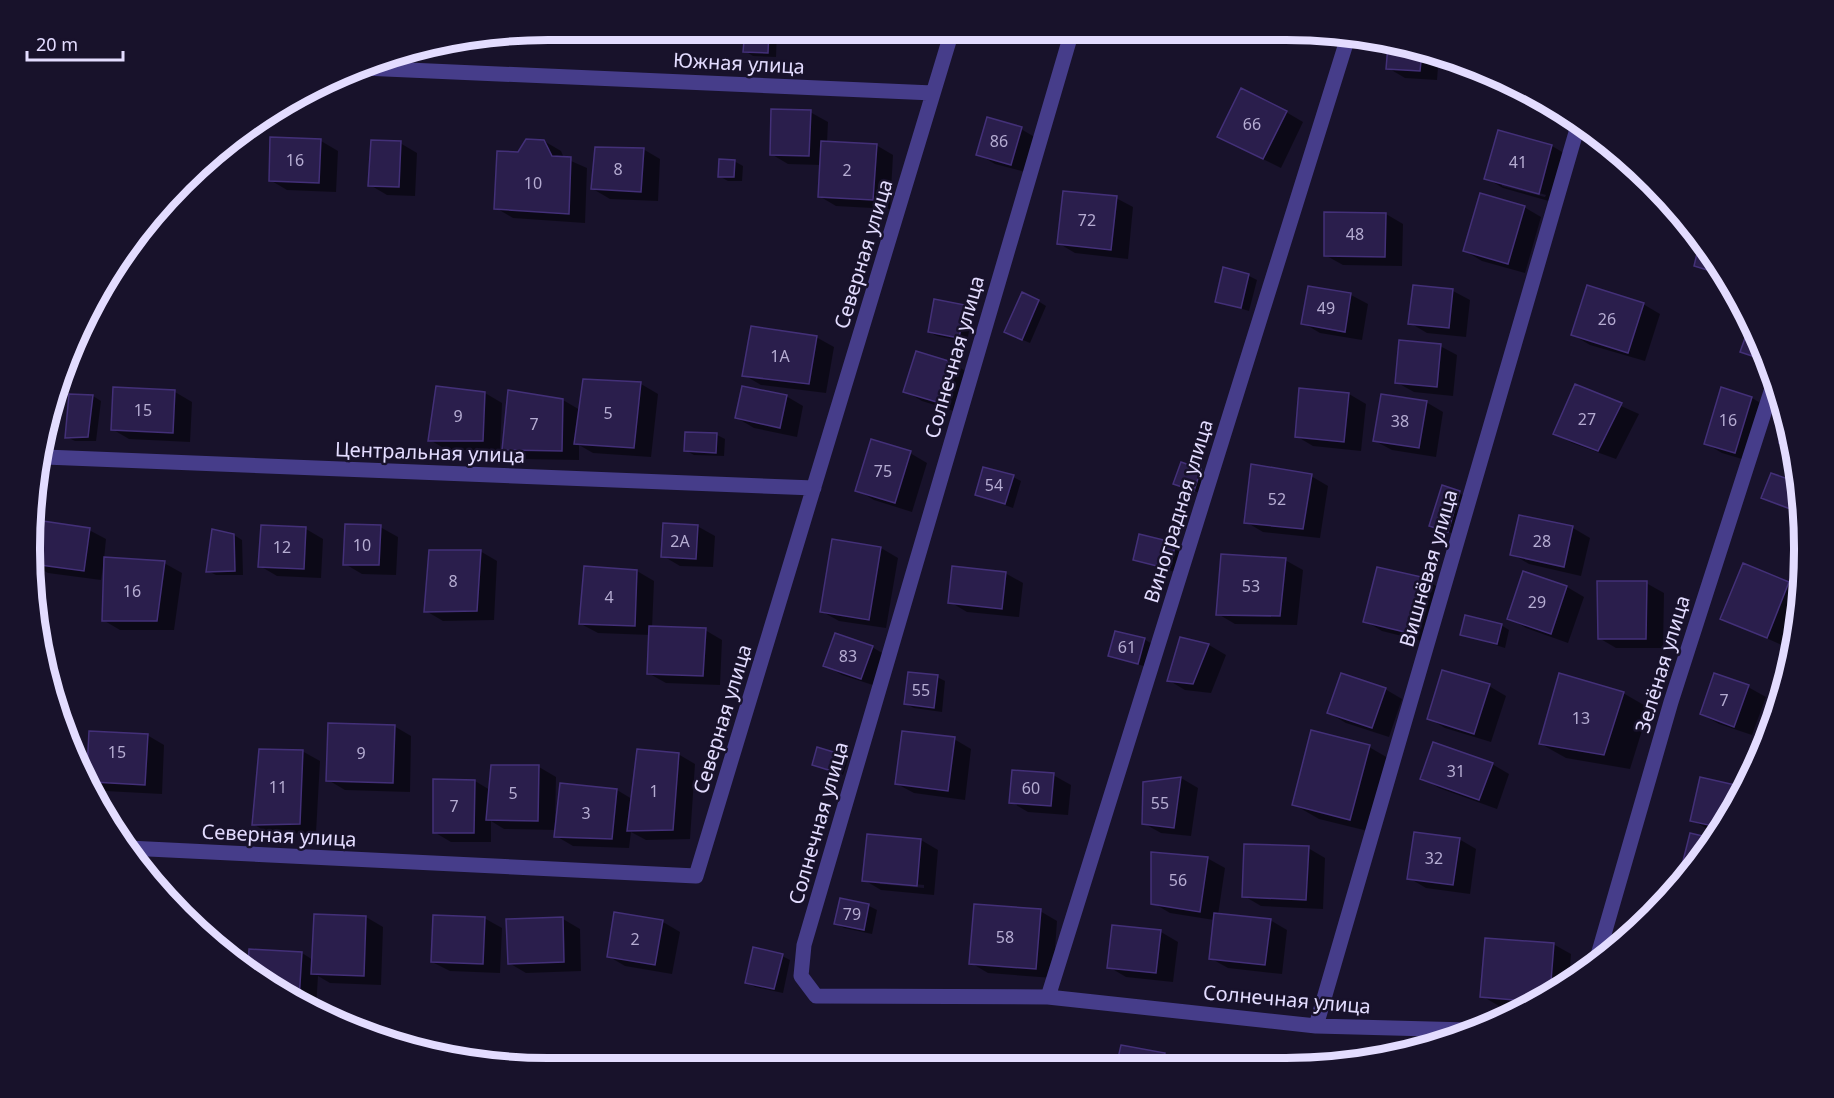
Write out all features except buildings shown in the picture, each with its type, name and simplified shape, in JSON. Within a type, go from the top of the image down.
[{"type":"street","name":"Северная улица","points":[[139,850],[696,876],[949,40]]},
{"type":"street","name":"Солнечная улица","points":[[1069,40],[804,945],[801,976],[816,996],[1048,998],[1316,1026],[1452,1030]]},
{"type":"street","name":"Виноградная улица","points":[[1048,998],[1346,45]]},
{"type":"street","name":"Южная улица","points":[[381,69],[933,93]]},
{"type":"street","name":"Вишнёвая улица","points":[[1316,1026],[1577,133]]},
{"type":"street","name":"Зелёная улица","points":[[1600,948],[1671,702],[1770,395]]},
{"type":"street","name":"Центральная улица","points":[[49,457],[814,488]]}]
